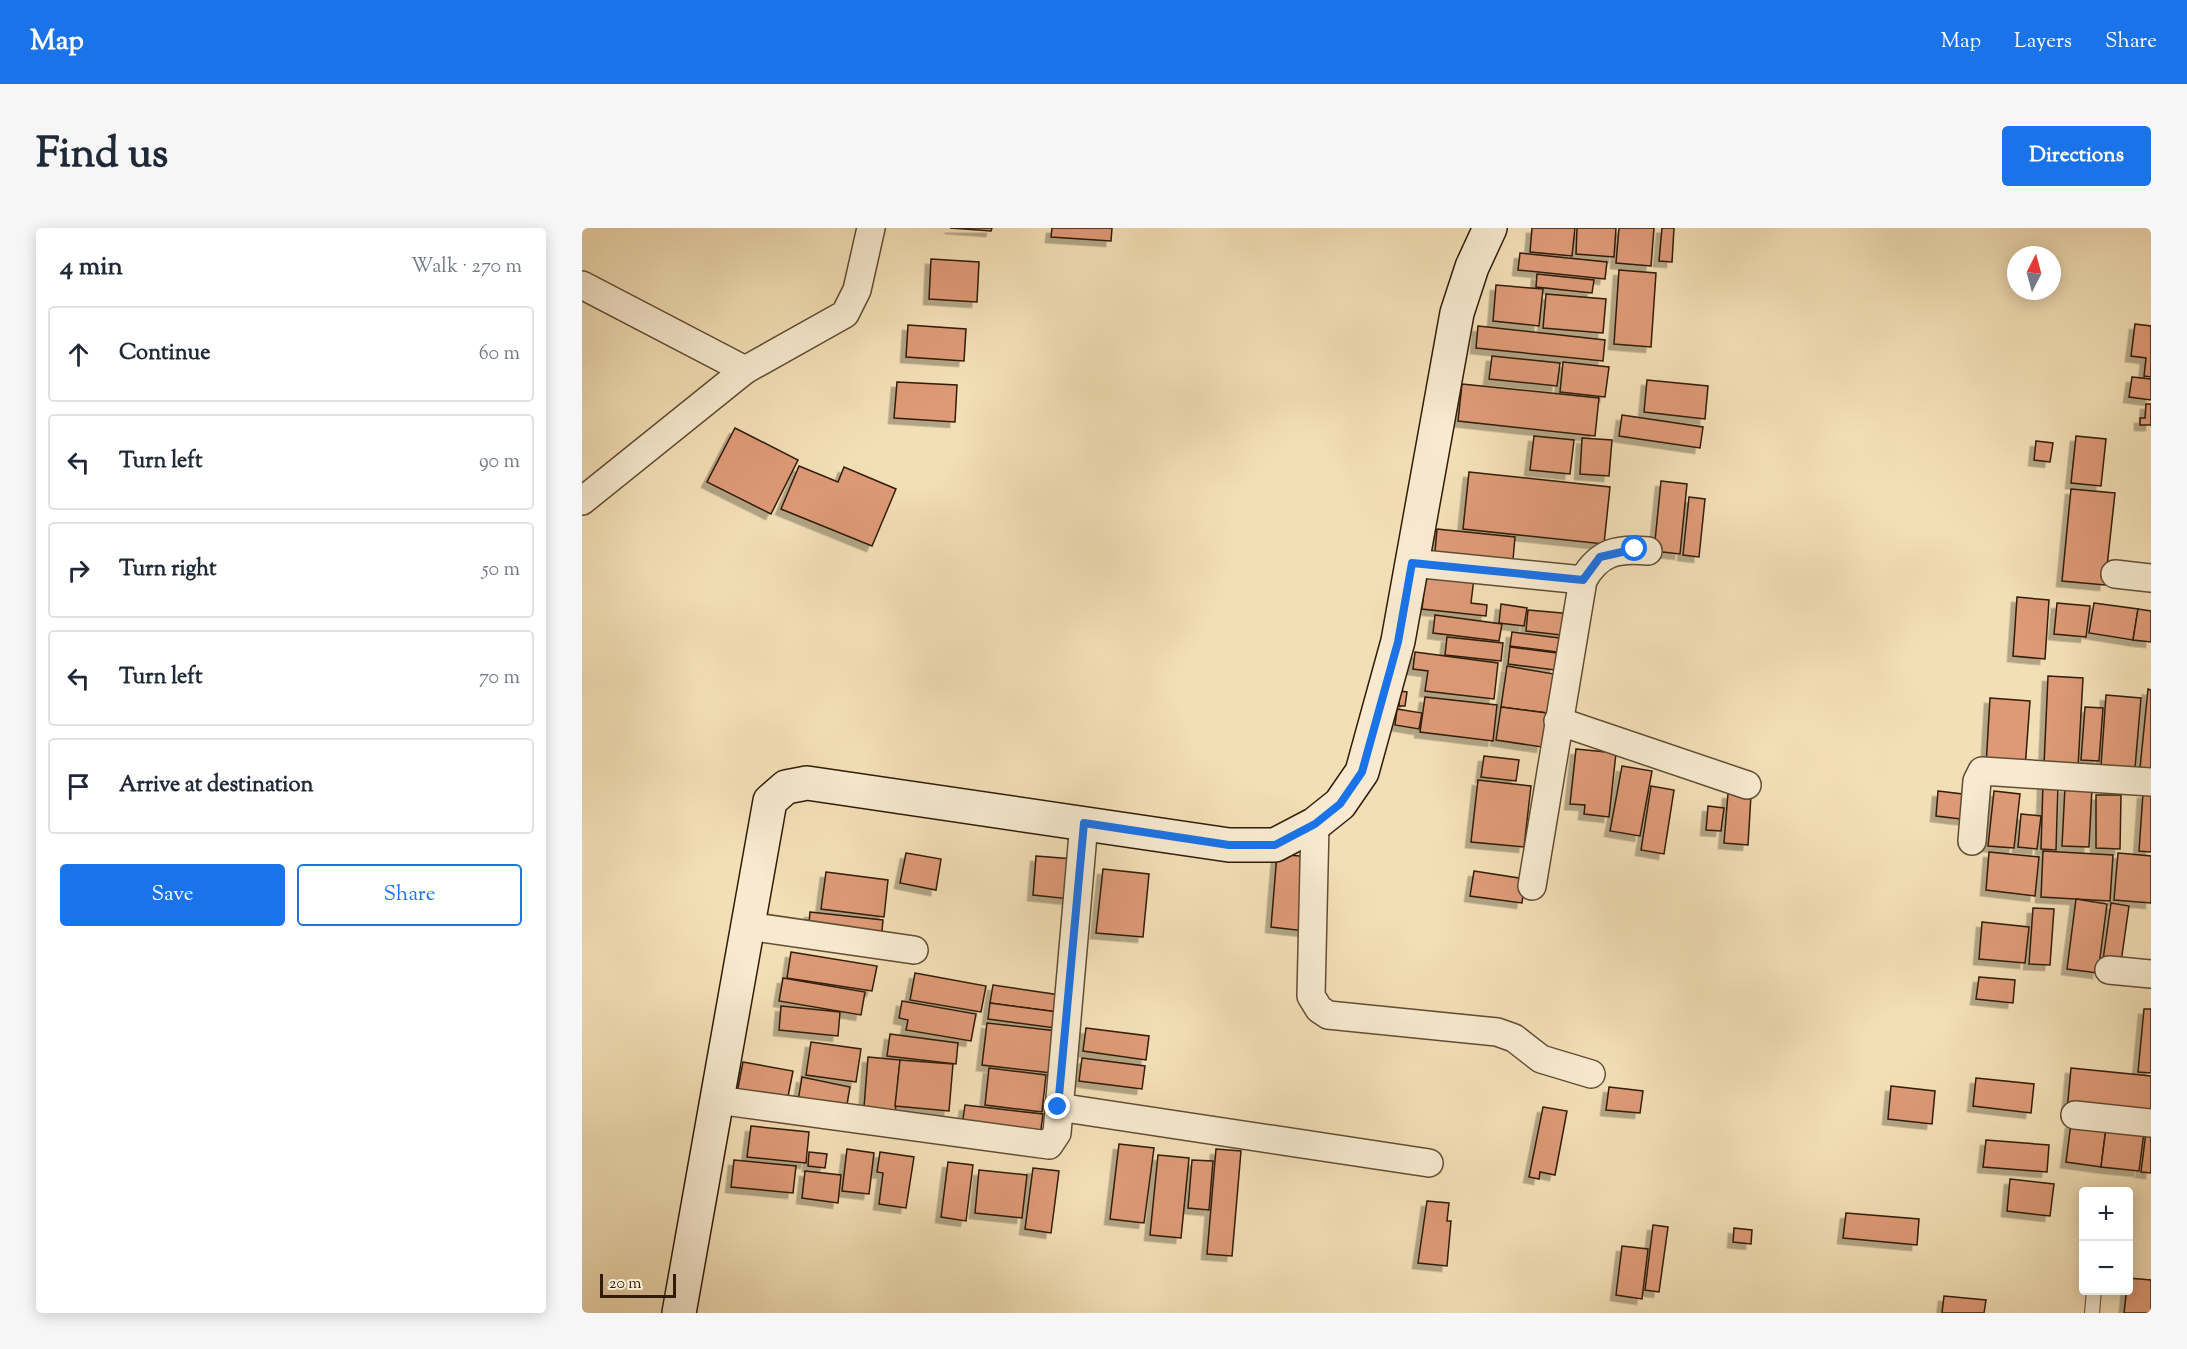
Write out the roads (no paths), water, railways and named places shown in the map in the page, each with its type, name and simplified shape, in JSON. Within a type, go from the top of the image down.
[{"type":"street","points":[[582,501],[745,370],[845,314],[857,290],[871,228]]},
{"type":"street","points":[[679,1313],[770,801],[786,787],[807,783],[1229,845],[1275,845],[1315,824],[1340,804],[1362,772],[1398,642],[1457,312],[1472,267],[1490,228]]},
{"type":"street","points":[[582,285],[745,370]]},
{"type":"street","points":[[1532,886],[1583,580],[1600,557],[1622,550],[1648,551]]},
{"type":"street","points":[[1412,563],[1583,580]]},
{"type":"street","points":[[2115,574],[2151,578]]},
{"type":"street","points":[[1558,721],[1747,785]]},
{"type":"street","points":[[1972,841],[1977,781],[1982,771],[2151,782]]},
{"type":"street","points":[[717,1100],[1049,1145],[1057,1133],[1084,823]]},
{"type":"street","points":[[1315,824],[1311,996],[1319,1009],[1328,1015],[1497,1032],[1514,1038],[1540,1059],[1592,1074]]},
{"type":"street","points":[[748,926],[914,950]]},
{"type":"street","points":[[2109,970],[2151,974]]},
{"type":"street","points":[[1058,1107],[1429,1163]]},
{"type":"street","points":[[2075,1115],[2151,1123]]},
{"type":"lane","points":[[2092,1313],[2094,1295]]}]
